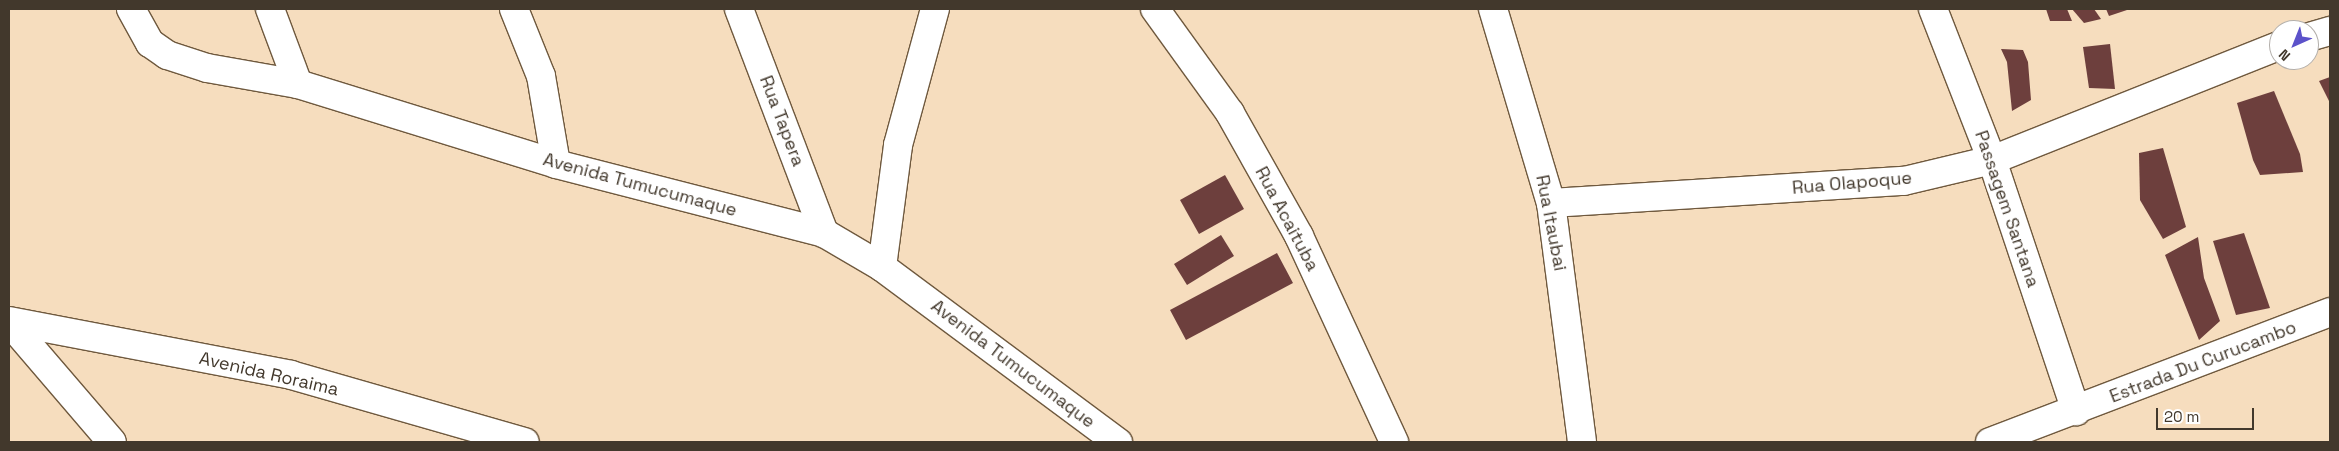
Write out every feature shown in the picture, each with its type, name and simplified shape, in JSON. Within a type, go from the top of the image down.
[{"type":"street","name":"Avenida Tumucumaque","points":[[131,9],[150,43],[167,55],[206,68],[298,84],[556,164],[824,233],[882,267],[1118,442]]},
{"type":"street","points":[[270,9],[298,84]]},
{"type":"street","points":[[514,9],[541,76],[556,164]]},
{"type":"street","name":"Rua Tapera","points":[[739,9],[824,233]]},
{"type":"street","points":[[882,267],[898,145],[935,9]]},
{"type":"street","name":"Rua Acaituba","points":[[1155,9],[1230,113],[1298,236],[1394,442]]},
{"type":"street","name":"Rua Itaubai","points":[[1493,9],[1551,204],[1582,442]]},
{"type":"street","name":"Passagem Santana","points":[[1933,9],[1992,160],[2076,412]]},
{"type":"street","name":"Rua Olapoque","points":[[1551,204],[1904,181],[1992,160],[2269,50]]},
{"type":"street","name":"Estrada Du Curucambo","points":[[2001,441],[2330,312]]},
{"type":"street","points":[[9,321],[112,442]]},
{"type":"street","name":"Avenida Roraima","points":[[9,321],[291,376],[525,442]]},
{"type":"building","points":[[2046,9],[2067,9],[2072,21],[2050,21]]},
{"type":"building","points":[[2072,9],[2094,9],[2101,19],[2084,23]]},
{"type":"building","points":[[2106,9],[2130,9],[2109,16]]},
{"type":"building","points":[[2110,44],[2115,89],[2089,88],[2083,47]]},
{"type":"building","points":[[2001,49],[2023,50],[2028,62],[2031,100],[2012,111],[2007,62]]},
{"type":"building","points":[[2330,77],[2330,103],[2319,81]]},
{"type":"building","points":[[2274,91],[2300,154],[2303,172],[2260,175],[2253,160],[2237,103]]},
{"type":"building","points":[[2163,148],[2186,227],[2163,239],[2140,200],[2139,153]]},
{"type":"building","points":[[1225,175],[1244,209],[1199,234],[1180,200]]},
{"type":"building","points":[[2244,233],[2270,308],[2236,315],[2213,241]]},
{"type":"building","points":[[1221,235],[1234,256],[1187,285],[1174,264]]},
{"type":"building","points":[[2198,237],[2204,278],[2220,321],[2199,340],[2165,255]]},
{"type":"building","points":[[1277,253],[1293,283],[1186,340],[1170,310]]}]
